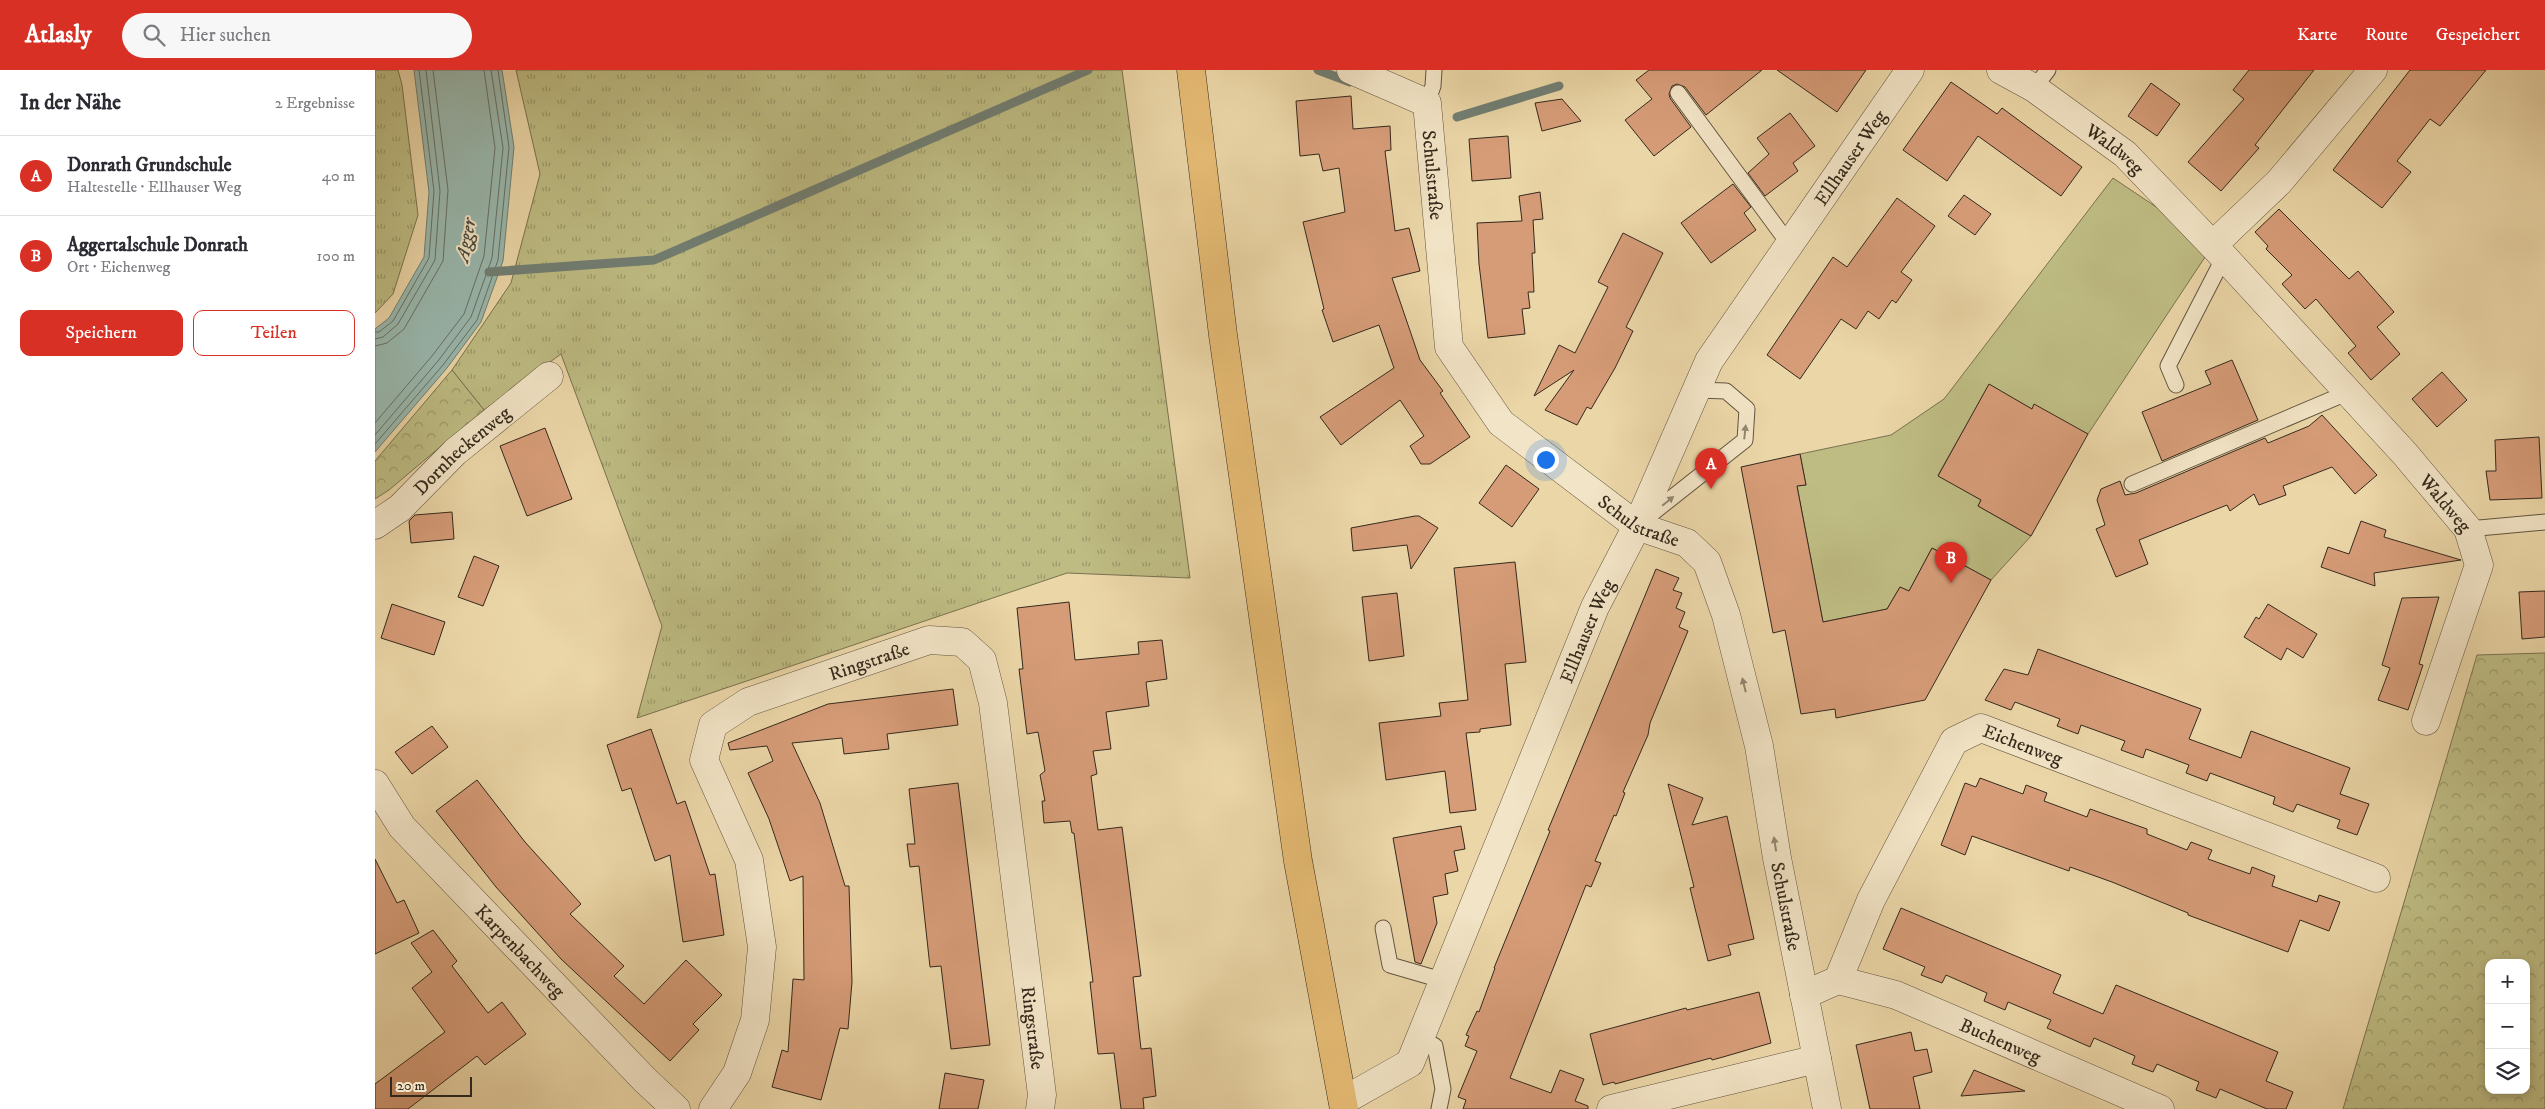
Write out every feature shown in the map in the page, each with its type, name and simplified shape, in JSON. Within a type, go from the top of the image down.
[{"type":"main road","points":[[1191,70],[1223,335],[1298,861],[1343,1105]]},
{"type":"street","name":"Schulstraße","points":[[1351,70],[1427,103],[1449,347],[1501,423],[1637,526],[1687,543],[1707,562],[1723,606],[1759,746],[1777,858],[1827,1109]]},
{"type":"street","name":"Ellhauser Weg","points":[[1343,1105],[1410,1063],[1445,981],[1595,607],[1637,526],[1709,361],[1910,70]]},
{"type":"street","name":"Waldweg","points":[[2001,70],[2041,79],[2125,154],[2219,251],[2349,392],[2405,454],[2468,529],[2479,565],[2426,721]]},
{"type":"street","points":[[2219,251],[2373,70]]},
{"type":"street","name":"Dornheckenweg","points":[[375,525],[400,508],[455,452],[549,376]]},
{"type":"street","name":"Ringstraße","points":[[713,1109],[737,1073],[755,1020],[762,947],[749,860],[704,760],[713,725],[747,702],[929,640],[962,642],[982,660],[993,703],[1041,1095],[1041,1109]]},
{"type":"street","name":"Eichenweg","points":[[1838,980],[1871,900],[1954,741],[1981,728],[2375,878]]},
{"type":"street","name":"Karpenbachweg","points":[[375,784],[402,827],[645,1080],[676,1109]]},
{"type":"street","points":[[1804,995],[1838,980]]},
{"type":"street","name":"Buchenweg","points":[[1838,980],[1896,995],[2160,1109]]},
{"type":"street","points":[[1611,1109],[1817,1059]]},
{"type":"lane","points":[[1427,103],[1433,86],[1434,70]]},
{"type":"lane","points":[[1678,93],[1789,244]]},
{"type":"lane","points":[[2177,385],[2168,366],[2219,251]]},
{"type":"lane","points":[[1637,526],[1745,440],[1747,409],[1725,391],[1697,390]]},
{"type":"lane","points":[[2133,484],[2349,392]]},
{"type":"lane","points":[[2468,529],[2545,522]]},
{"type":"lane","points":[[1383,928],[1390,965],[1445,981]]},
{"type":"lane","points":[[1421,1038],[1435,1046],[1443,1089],[1439,1109]]},
{"type":"green space","points":[[375,70],[398,70],[402,85],[418,215],[393,294],[375,313]]},
{"type":"green space","points":[[516,70],[1122,70],[1190,578],[1067,573],[637,718],[662,626],[561,354],[484,410],[452,370],[511,283],[540,174]]},
{"type":"green space","points":[[2113,178],[2213,245],[2088,434],[2032,409],[1989,385],[1938,475],[1981,500],[1978,506],[2031,536],[1991,580],[1932,548],[1909,591],[1900,587],[1887,609],[1823,622],[1797,486],[1806,485],[1800,454],[1891,435],[1944,399]]},
{"type":"green space","points":[[452,370],[484,410],[389,490],[375,499],[375,461]]},
{"type":"green space","points":[[2545,653],[2545,1109],[2343,1109],[2477,655]]},
{"type":"water","name":"Agger","points":[[414,70],[502,70],[514,147],[503,261],[481,322],[447,368],[375,452],[375,329],[389,318],[424,257],[429,192]]},
{"type":"building","points":[[1649,70],[1762,70],[1706,115],[1685,87],[1677,84],[1672,86],[1669,94],[1670,98],[1691,127],[1654,156],[1625,120],[1652,99],[1636,80]]},
{"type":"building","points":[[1777,70],[1866,70],[1837,112]]},
{"type":"building","points":[[2249,70],[2314,70],[2255,145],[2259,148],[2221,191],[2188,162],[2244,99],[2233,90]]},
{"type":"building","points":[[2410,70],[2486,70],[2440,126],[2430,119],[2397,161],[2411,172],[2382,208],[2333,170]]},
{"type":"building","points":[[1951,82],[1997,114],[2002,108],[2082,167],[2061,196],[1978,136],[1947,181],[1903,150]]},
{"type":"building","points":[[2151,83],[2180,104],[2157,136],[2128,116]]},
{"type":"building","points":[[1351,96],[1353,129],[1390,126],[1391,150],[1385,151],[1395,231],[1409,228],[1420,271],[1392,278],[1420,360],[1443,391],[1440,393],[1470,437],[1430,464],[1421,464],[1410,446],[1424,436],[1400,400],[1341,445],[1320,417],[1394,368],[1379,325],[1333,342],[1322,310],[1324,309],[1303,222],[1345,212],[1339,168],[1323,171],[1319,154],[1300,156],[1296,101]]},
{"type":"building","points":[[1562,99],[1581,121],[1542,131],[1535,103]]},
{"type":"building","points":[[1790,113],[1815,146],[1793,163],[1798,171],[1765,196],[1748,173],[1769,154],[1757,138]]},
{"type":"building","points":[[1508,136],[1511,178],[1472,181],[1469,139]]},
{"type":"building","points":[[1733,184],[1751,207],[1744,213],[1756,230],[1711,263],[1681,223]]},
{"type":"building","points":[[1540,192],[1543,219],[1533,220],[1535,253],[1532,253],[1534,292],[1528,292],[1530,308],[1522,309],[1525,334],[1488,338],[1479,264],[1477,223],[1522,221],[1519,196]]},
{"type":"building","points":[[1964,195],[1991,214],[1975,235],[1948,216]]},
{"type":"building","points":[[1897,198],[1935,226],[1901,272],[1912,280],[1896,303],[1892,300],[1879,319],[1868,311],[1856,329],[1841,319],[1800,379],[1767,355],[1833,257],[1847,267]]},
{"type":"building","points":[[2279,209],[2349,279],[2358,271],[2394,312],[2377,327],[2400,354],[2371,380],[2348,353],[2356,346],[2316,299],[2305,309],[2282,284],[2292,275],[2266,249],[2268,246],[2255,232]]},
{"type":"building","points":[[1623,233],[1663,253],[1626,327],[1633,331],[1615,368],[1591,409],[1587,407],[1577,425],[1545,410],[1574,370],[1534,396],[1559,345],[1575,353],[1608,287],[1598,282]]},
{"type":"building","points":[[2232,360],[2258,420],[2162,461],[2142,412],[2211,384],[2205,371]]},
{"type":"building","points":[[2442,372],[2467,400],[2437,427],[2412,399]]},
{"type":"building","points":[[1989,384],[2032,409],[2034,404],[2088,434],[2031,536],[1978,506],[1981,500],[1938,476]]},
{"type":"building","points":[[2322,415],[2377,475],[2355,494],[2332,467],[2283,486],[2286,495],[2259,505],[2254,494],[2230,511],[2227,505],[2139,540],[2148,564],[2116,577],[2096,529],[2105,525],[2097,500],[2101,489],[2120,481],[2125,495],[2136,493],[2265,438],[2268,443],[2309,426]]},
{"type":"building","points":[[545,428],[572,499],[527,516],[500,446]]},
{"type":"building","points":[[2539,437],[2542,498],[2490,500],[2486,471],[2496,471],[2495,440]]},
{"type":"building","points":[[1800,454],[1806,485],[1797,486],[1823,622],[1887,609],[1900,587],[1909,591],[1932,548],[1991,580],[1925,700],[1836,718],[1835,709],[1801,714],[1785,630],[1773,633],[1741,467]]},
{"type":"building","points":[[1506,465],[1539,489],[1512,527],[1479,503]]},
{"type":"building","points":[[452,512],[454,539],[411,543],[409,521],[415,515]]},
{"type":"building","points":[[1419,516],[1438,528],[1411,569],[1407,545],[1353,551],[1351,528]]},
{"type":"building","points":[[2361,521],[2386,530],[2384,537],[2461,560],[2374,573],[2375,586],[2321,567],[2328,547],[2349,554]]},
{"type":"building","points":[[474,556],[499,566],[483,606],[458,597]]},
{"type":"building","points":[[1515,562],[1526,662],[1505,664],[1511,725],[1466,733],[1476,810],[1450,813],[1445,771],[1386,780],[1379,723],[1441,716],[1439,703],[1468,700],[1454,568]]},
{"type":"building","points":[[1656,569],[1679,578],[1673,590],[1682,593],[1676,608],[1685,612],[1679,627],[1688,631],[1650,723],[1648,735],[1623,792],[1625,793],[1616,816],[1614,815],[1595,861],[1601,863],[1591,887],[1586,885],[1510,1078],[1551,1093],[1560,1070],[1584,1079],[1575,1101],[1588,1106],[1588,1109],[1463,1109],[1466,1100],[1458,1097],[1477,1051],[1465,1046],[1469,1036],[1466,1035],[1477,1011],[1479,1012],[1494,968],[1550,831],[1548,830]]},
{"type":"building","points":[[2545,591],[2545,637],[2522,639],[2519,592]]},
{"type":"building","points":[[1397,593],[1404,656],[1369,661],[1362,597]]},
{"type":"building","points":[[2439,597],[2419,664],[2423,665],[2408,710],[2378,700],[2390,668],[2382,665],[2402,598]]},
{"type":"building","points":[[1069,602],[1075,660],[1139,654],[1138,642],[1162,640],[1167,679],[1146,682],[1149,706],[1106,712],[1111,749],[1093,751],[1097,774],[1091,776],[1098,830],[1122,827],[1141,976],[1133,977],[1141,1049],[1151,1048],[1156,1096],[1143,1098],[1144,1109],[1121,1109],[1114,1053],[1098,1054],[1090,982],[1093,982],[1074,833],[1072,833],[1070,821],[1044,823],[1042,801],[1045,801],[1040,775],[1045,771],[1038,732],[1027,734],[1019,669],[1023,669],[1017,608]]},
{"type":"building","points":[[392,604],[445,622],[434,655],[381,638]]},
{"type":"building","points":[[2268,604],[2317,634],[2303,658],[2287,648],[2281,660],[2244,637],[2256,617],[2259,619]]},
{"type":"building","points":[[2038,649],[2201,709],[2189,739],[2241,758],[2251,731],[2350,768],[2340,794],[2369,804],[2357,835],[2337,828],[2340,820],[2297,804],[2293,812],[2273,804],[2275,797],[2210,773],[2207,781],[2186,773],[2189,765],[2146,749],[2143,758],[2121,750],[2125,741],[2081,725],[2078,734],[2057,726],[2060,719],[2015,702],[2011,710],[1985,700],[2004,669],[2028,675]]},
{"type":"building","points":[[953,689],[958,725],[887,734],[889,749],[844,754],[842,738],[792,743],[820,803],[845,886],[849,886],[852,982],[848,1029],[840,1028],[821,1100],[772,1087],[782,1050],[788,1052],[793,979],[804,980],[803,876],[790,881],[769,819],[748,773],[773,761],[767,746],[730,750],[728,743],[828,704]]},
{"type":"building","points":[[432,726],[448,747],[412,774],[395,752]]},
{"type":"building","points":[[651,729],[677,804],[685,801],[710,875],[715,874],[724,935],[683,942],[670,855],[655,861],[631,788],[622,791],[607,745]]},
{"type":"building","points":[[1980,778],[2023,794],[2026,785],[2047,793],[2044,801],[2087,817],[2090,809],[2147,829],[2147,834],[2187,850],[2191,842],[2212,850],[2208,859],[2250,874],[2252,867],[2275,876],[2272,886],[2317,902],[2319,895],[2340,902],[2329,931],[2300,920],[2288,952],[2188,915],[2188,913],[2112,882],[2070,867],[2069,871],[1972,836],[1965,855],[1941,845],[1965,783],[1976,787]]},
{"type":"building","points":[[477,780],[525,842],[581,904],[570,914],[624,966],[614,976],[644,1004],[686,960],[722,995],[693,1024],[699,1030],[670,1061],[561,959],[496,887],[436,811]]},
{"type":"building","points":[[958,783],[990,1045],[951,1049],[941,966],[930,967],[919,866],[910,867],[907,844],[915,844],[909,789]]},
{"type":"building","points":[[1668,784],[1703,798],[1692,825],[1727,816],[1754,939],[1728,945],[1731,955],[1708,961],[1690,888],[1694,887]]},
{"type":"building","points":[[1461,826],[1465,849],[1454,851],[1458,871],[1445,874],[1448,894],[1433,897],[1437,923],[1421,964],[1415,962],[1393,838]]},
{"type":"building","points":[[375,859],[397,903],[404,900],[419,933],[375,954]]},
{"type":"building","points":[[1901,908],[2061,975],[2053,993],[2103,1014],[2116,985],[2278,1052],[2266,1081],[2293,1092],[2286,1109],[2267,1109],[2220,1089],[2216,1098],[2196,1090],[2199,1082],[2157,1064],[2153,1072],[2132,1064],[2135,1056],[2094,1038],[2090,1047],[2047,1028],[2051,1020],[2008,1002],[2005,1010],[1984,1001],[1987,993],[1946,975],[1942,983],[1921,975],[1925,967],[1883,949]]},
{"type":"building","points":[[433,930],[457,961],[452,966],[488,1013],[502,1002],[526,1034],[485,1065],[477,1056],[408,1109],[375,1109],[375,1084],[445,1032],[412,988],[432,972],[411,943]]},
{"type":"building","points":[[1759,992],[1771,1043],[1712,1060],[1711,1058],[1615,1084],[1614,1082],[1603,1085],[1590,1034],[1686,1008],[1687,1010]]},
{"type":"building","points":[[1911,1032],[1915,1051],[1927,1049],[1932,1072],[1913,1077],[1920,1109],[1870,1109],[1856,1045]]},
{"type":"building","points":[[1974,1070],[2025,1091],[1961,1096]]},
{"type":"building","points":[[945,1073],[984,1080],[978,1109],[939,1109]]},
{"type":"waterway","points":[[489,272],[654,260],[1088,70]]},
{"type":"waterway","points":[[1318,70],[1350,82]]},
{"type":"waterway","points":[[1457,117],[1559,86]]},
{"type":"place","name":"Donrath Grundschule","points":[[1711,489]]},
{"type":"place","name":"Aggertalschule Donrath","points":[[1951,583]]}]
